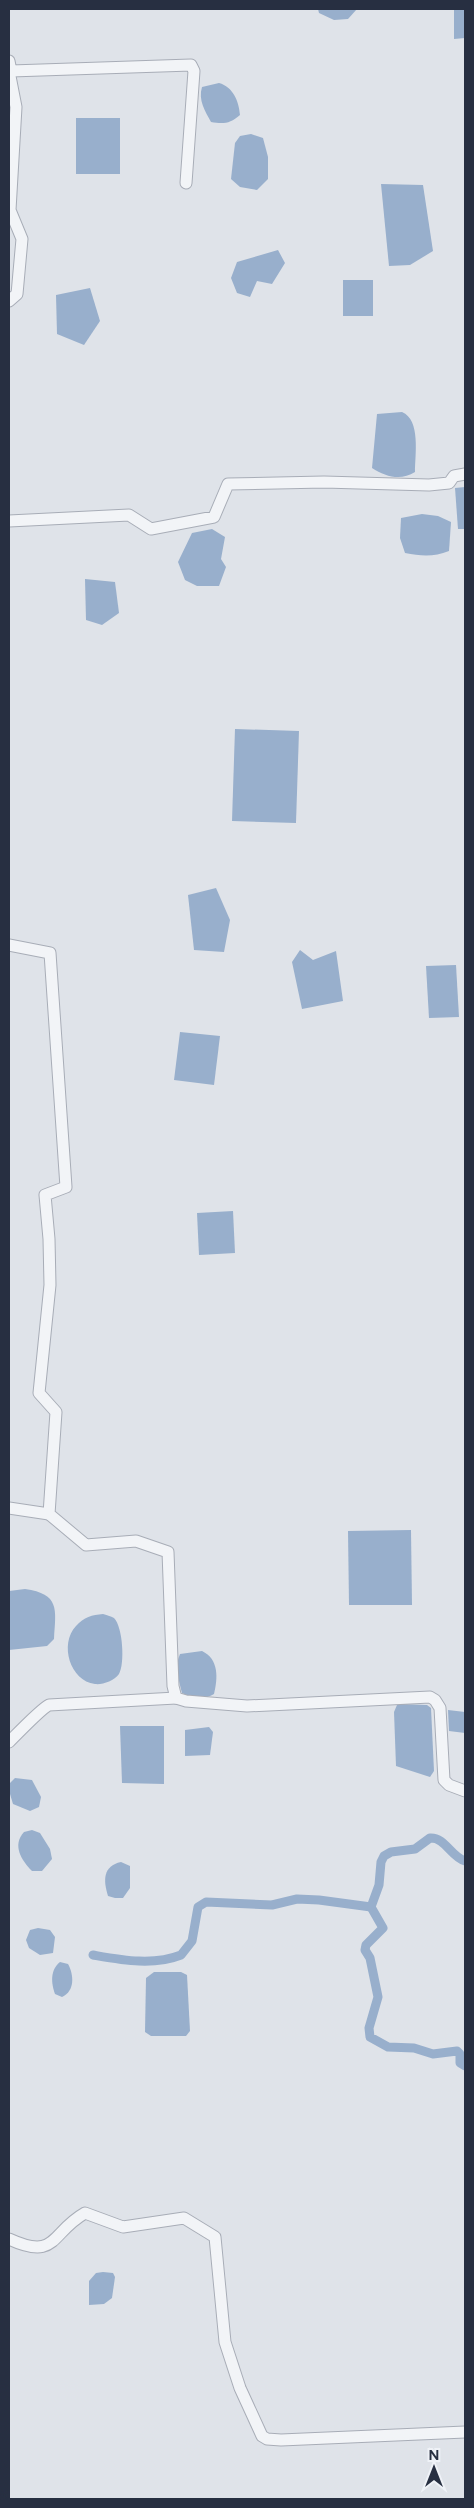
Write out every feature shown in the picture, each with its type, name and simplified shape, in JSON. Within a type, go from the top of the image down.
[{"type":"street","points":[[9,301],[17,294],[22,239],[10,210],[16,107],[9,68],[191,65],[194,71],[188,129],[186,183]]},
{"type":"street","points":[[9,521],[129,515],[152,529],[214,518],[228,484],[324,482],[429,485],[449,483],[454,476],[465,474]]},
{"type":"street","points":[[9,945],[50,953],[66,1187],[45,1195],[49,1239],[50,1285],[38,1393],[56,1412],[49,1514]]},
{"type":"street","points":[[9,1508],[49,1514],[86,1545],[136,1541],[168,1552],[173,1686],[176,1698]]},
{"type":"street","points":[[9,1742],[43,1708],[49,1705],[176,1698],[186,1701],[247,1706],[430,1697],[435,1700],[440,1708],[444,1780],[449,1785],[465,1791]]},
{"type":"street","points":[[9,2239],[28,2248],[48,2246],[85,2213],[123,2227],[179,2218],[188,2219],[215,2237],[225,2342],[240,2388],[262,2436],[267,2439],[281,2440],[465,2432]]},
{"type":"water","points":[[318,9],[357,9],[348,19],[334,20],[319,13]]},
{"type":"water","points":[[454,9],[465,9],[465,38],[454,39]]},
{"type":"water","points":[[219,83],[232,91],[237,100],[240,115],[226,123],[211,122],[204,110],[201,96],[202,87]]},
{"type":"water","points":[[76,118],[120,118],[120,174],[76,174]]},
{"type":"water","points":[[251,134],[263,138],[268,157],[268,179],[257,190],[240,187],[231,179],[235,143],[240,136]]},
{"type":"water","points":[[381,184],[423,185],[433,251],[410,265],[389,266]]},
{"type":"water","points":[[278,250],[285,263],[272,284],[257,281],[250,297],[237,293],[231,278],[237,262]]},
{"type":"water","points":[[343,280],[373,280],[373,316],[343,316]]},
{"type":"water","points":[[90,288],[100,321],[84,345],[57,334],[56,295]]},
{"type":"water","points":[[402,412],[412,422],[416,439],[415,472],[410,475],[394,477],[372,468],[377,414]]},
{"type":"water","points":[[465,487],[465,529],[458,529],[455,488]]},
{"type":"water","points":[[422,514],[438,516],[451,522],[449,551],[427,555],[405,553],[400,538],[401,518]]},
{"type":"water","points":[[212,529],[225,537],[221,559],[226,567],[219,586],[197,586],[185,580],[178,562],[192,533]]},
{"type":"water","points":[[85,579],[115,582],[119,613],[102,625],[86,620]]},
{"type":"water","points":[[235,729],[299,731],[296,823],[232,821]]},
{"type":"water","points":[[216,888],[230,920],[224,952],[194,950],[188,895]]},
{"type":"water","points":[[300,950],[313,960],[336,951],[343,1001],[302,1009],[292,962]]},
{"type":"water","points":[[456,965],[459,1017],[429,1018],[426,966]]},
{"type":"water","points":[[180,1032],[220,1036],[214,1085],[174,1080]]},
{"type":"water","points":[[233,1211],[235,1253],[199,1255],[197,1213]]},
{"type":"water","points":[[411,1530],[412,1605],[349,1605],[348,1531]]},
{"type":"water","points":[[25,1589],[36,1591],[50,1599],[55,1611],[54,1639],[47,1646],[9,1650],[9,1591]]},
{"type":"water","points":[[103,1614],[114,1618],[117,1623],[121,1637],[122,1662],[119,1674],[114,1679],[95,1684],[79,1676],[74,1669],[70,1661],[68,1642],[76,1626],[82,1620]]},
{"type":"water","points":[[202,1651],[212,1659],[216,1670],[216,1682],[214,1694],[198,1698],[182,1693],[177,1664],[180,1654]]},
{"type":"water","points":[[397,1705],[427,1705],[431,1708],[434,1771],[430,1777],[396,1766],[394,1712]]},
{"type":"water","points":[[448,1710],[465,1712],[465,1733],[449,1731]]},
{"type":"water","points":[[120,1726],[164,1726],[164,1784],[122,1783]]},
{"type":"water","points":[[209,1727],[213,1732],[210,1755],[185,1756],[185,1730]]},
{"type":"water","points":[[15,1778],[32,1780],[41,1797],[39,1807],[30,1811],[13,1804],[10,1794],[10,1783]]},
{"type":"water","points":[[32,1830],[40,1833],[50,1849],[52,1859],[42,1871],[32,1871],[24,1862],[19,1852],[20,1837],[24,1832]]},
{"type":"water","points":[[121,1862],[130,1866],[130,1888],[123,1898],[115,1898],[108,1896],[105,1879],[108,1870]]},
{"type":"water","points":[[38,1928],[50,1930],[55,1937],[53,1953],[40,1955],[29,1948],[26,1940],[30,1930]]},
{"type":"water","points":[[60,1962],[68,1964],[72,1978],[69,1991],[62,1997],[55,1994],[52,1981],[54,1969]]},
{"type":"water","points":[[154,1972],[181,1972],[187,1975],[190,2031],[186,2036],[151,2036],[145,2032],[146,1978]]},
{"type":"water","points":[[96,2273],[113,2273],[115,2277],[112,2298],[104,2304],[89,2305],[89,2281]]},
{"type":"waterway","points":[[93,1955],[148,1961],[181,1955],[192,1941],[198,1907],[206,1902],[272,1905],[297,1899],[371,1907],[379,1885],[381,1862],[384,1856],[391,1852],[415,1849],[430,1838],[440,1841],[456,1856],[465,1861]]},
{"type":"waterway","points":[[371,1907],[383,1928],[366,1945],[365,1950],[370,1958],[378,1997],[369,2028],[370,2037],[388,2047],[414,2048],[433,2054],[457,2051],[460,2054],[460,2063],[465,2066]]}]
